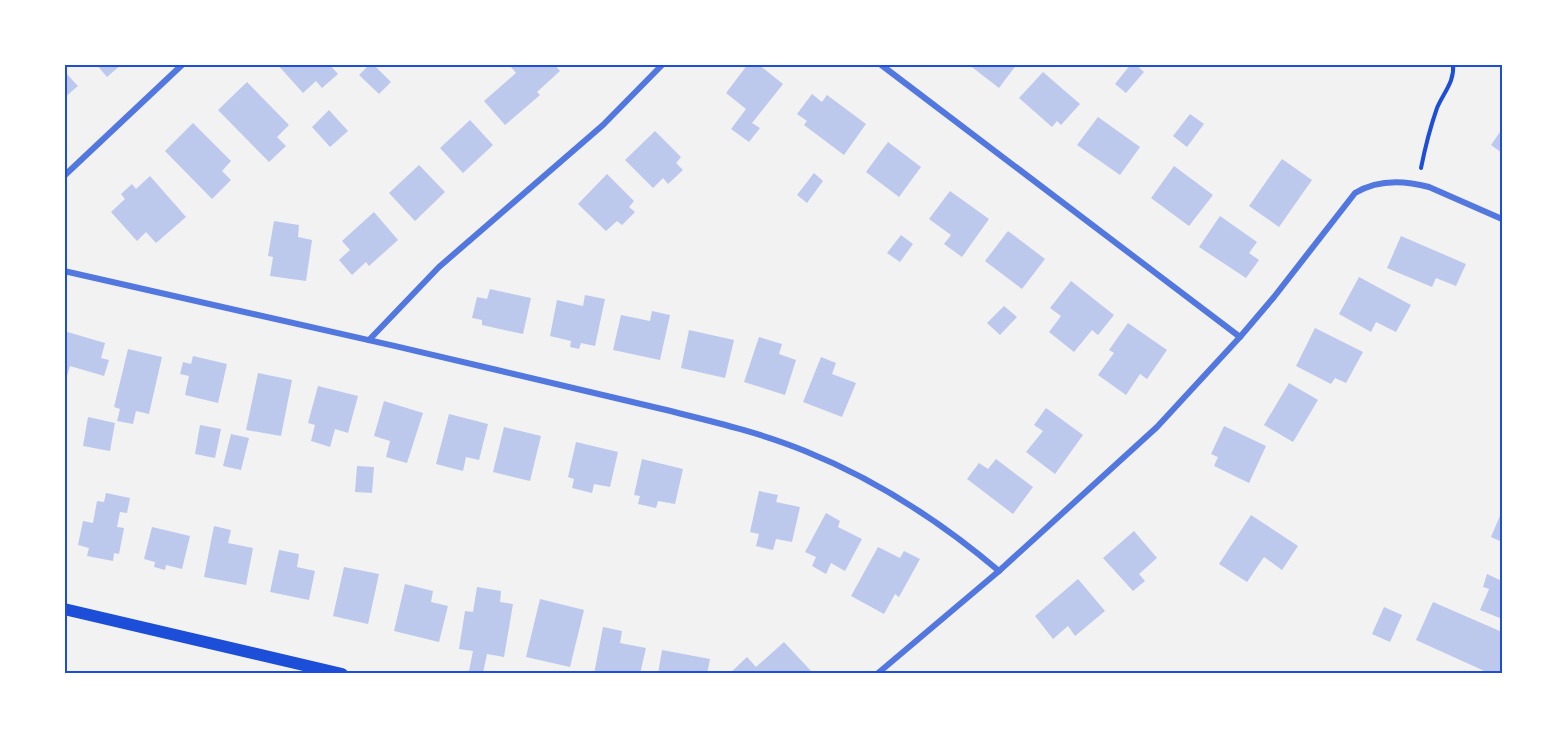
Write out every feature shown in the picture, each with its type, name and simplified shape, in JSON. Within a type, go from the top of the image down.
[{"type":"main road","points":[[64,609],[342,674]]},
{"type":"street","points":[[64,176],[183,64]]},
{"type":"street","points":[[369,340],[439,267],[603,125],[663,64]]},
{"type":"street","points":[[880,64],[1240,337]]},
{"type":"street","points":[[877,674],[999,571],[1157,427],[1274,297],[1355,193],[1368,186],[1385,182],[1417,184],[1503,219]]},
{"type":"street","points":[[64,271],[369,340],[697,417],[755,433],[851,471],[897,496],[952,533],[999,571]]},
{"type":"path","points":[[1417,184],[1431,124],[1438,105],[1451,84],[1454,64]]},
{"type":"building","points":[[96,64],[122,64],[107,77]]},
{"type":"building","points":[[277,64],[329,64],[338,74],[322,88],[316,81],[303,93]]},
{"type":"building","points":[[370,64],[373,64],[391,82],[379,94],[359,75]]},
{"type":"building","points":[[514,64],[554,64],[560,71],[537,92],[540,95],[505,125],[484,101],[516,73],[511,67]]},
{"type":"building","points":[[748,64],[758,64],[783,84],[752,123],[760,128],[749,142],[731,129],[746,109],[726,93]]},
{"type":"building","points":[[968,64],[1017,64],[999,88]]},
{"type":"building","points":[[1131,64],[1135,64],[1144,72],[1126,93],[1115,84]]},
{"type":"building","points":[[64,71],[78,86],[64,98]]},
{"type":"building","points":[[1043,72],[1080,104],[1061,125],[1057,121],[1052,127],[1019,98]]},
{"type":"building","points":[[247,82],[289,125],[277,137],[286,146],[269,162],[218,110]]},
{"type":"building","points":[[812,94],[822,102],[827,95],[866,124],[844,155],[804,125],[807,121],[797,114]]},
{"type":"building","points":[[329,110],[348,131],[330,147],[312,127]]},
{"type":"building","points":[[1190,114],[1204,124],[1187,147],[1173,136]]},
{"type":"building","points":[[1098,117],[1140,147],[1120,175],[1077,145]]},
{"type":"building","points":[[470,120],[493,145],[463,173],[440,148]]},
{"type":"building","points":[[193,123],[231,161],[222,171],[231,180],[212,199],[165,151]]},
{"type":"building","points":[[1502,129],[1502,153],[1491,145]]},
{"type":"building","points":[[655,131],[681,157],[676,163],[683,170],[668,184],[663,178],[653,188],[625,160]]},
{"type":"building","points":[[888,142],[921,167],[899,197],[866,172]]},
{"type":"building","points":[[1282,159],[1312,180],[1279,227],[1249,206]]},
{"type":"building","points":[[419,165],[445,192],[415,221],[389,193]]},
{"type":"building","points":[[1174,166],[1213,195],[1189,226],[1151,198]]},
{"type":"building","points":[[814,173],[823,181],[807,203],[797,195]]},
{"type":"building","points":[[607,174],[634,201],[629,207],[635,212],[622,225],[617,221],[606,231],[578,204]]},
{"type":"building","points":[[150,176],[186,217],[156,243],[146,232],[137,241],[111,212],[125,199],[121,194],[132,184],[136,189]]},
{"type":"building","points":[[950,191],[989,219],[962,257],[944,244],[951,235],[929,219]]},
{"type":"building","points":[[374,212],[398,240],[369,266],[366,262],[352,275],[339,260],[350,250],[342,241]]},
{"type":"building","points":[[1220,216],[1257,242],[1249,253],[1259,260],[1246,278],[1199,247]]},
{"type":"building","points":[[274,221],[299,225],[298,237],[312,240],[306,281],[270,276],[273,257],[268,256]]},
{"type":"building","points":[[1008,231],[1045,259],[1022,289],[985,261]]},
{"type":"building","points":[[901,235],[913,244],[900,262],[887,253]]},
{"type":"building","points":[[1401,236],[1466,264],[1456,286],[1436,278],[1432,287],[1387,268]]},
{"type":"building","points":[[1359,277],[1411,305],[1396,332],[1376,322],[1371,332],[1339,314]]},
{"type":"building","points":[[1071,281],[1114,315],[1098,335],[1092,330],[1074,352],[1049,332],[1061,316],[1050,308]]},
{"type":"building","points":[[490,289],[531,298],[523,334],[482,325],[482,320],[472,318],[477,297],[487,299]]},
{"type":"building","points":[[585,295],[605,299],[595,346],[581,343],[579,349],[570,347],[571,341],[550,336],[557,300],[583,306]]},
{"type":"building","points":[[1004,306],[1017,317],[1000,335],[987,323]]},
{"type":"building","points":[[652,311],[670,315],[660,360],[613,350],[621,315],[650,321]]},
{"type":"building","points":[[1128,323],[1167,350],[1147,379],[1140,374],[1126,395],[1098,375],[1114,353],[1109,350]]},
{"type":"building","points":[[1315,328],[1363,352],[1346,383],[1335,378],[1331,384],[1296,366]]},
{"type":"building","points":[[689,330],[734,340],[725,378],[681,368]]},
{"type":"building","points":[[64,331],[105,343],[101,358],[109,360],[104,376],[70,366],[67,376],[64,375]]},
{"type":"building","points":[[759,337],[782,344],[779,354],[796,360],[785,395],[744,382]]},
{"type":"building","points":[[128,349],[162,357],[149,414],[136,411],[133,424],[117,421],[120,409],[114,407]]},
{"type":"building","points":[[193,356],[227,364],[218,403],[185,395],[189,376],[180,374],[183,362],[191,364]]},
{"type":"building","points":[[821,357],[836,363],[832,374],[856,383],[842,417],[803,402]]},
{"type":"building","points":[[258,373],[292,380],[281,436],[246,430]]},
{"type":"building","points":[[1289,383],[1318,400],[1293,442],[1264,425]]},
{"type":"building","points":[[318,386],[358,396],[348,433],[335,429],[330,447],[311,441],[315,425],[308,423]]},
{"type":"building","points":[[384,401],[423,413],[407,463],[386,457],[390,441],[374,436]]},
{"type":"building","points":[[1046,408],[1083,435],[1055,474],[1026,452],[1043,431],[1034,425]]},
{"type":"building","points":[[449,414],[488,424],[479,460],[466,457],[463,471],[436,464]]},
{"type":"building","points":[[88,417],[115,423],[110,451],[83,446]]},
{"type":"building","points":[[200,425],[221,429],[215,458],[195,454]]},
{"type":"building","points":[[1224,426],[1266,446],[1249,483],[1214,466],[1218,457],[1211,454]]},
{"type":"building","points":[[504,427],[541,436],[530,481],[493,472]]},
{"type":"building","points":[[231,434],[249,438],[241,470],[223,466]]},
{"type":"building","points":[[576,442],[618,452],[610,487],[594,484],[592,493],[572,488],[574,479],[568,477]]},
{"type":"building","points":[[642,459],[683,469],[675,504],[658,501],[656,508],[638,504],[640,496],[634,495]]},
{"type":"building","points":[[996,459],[1033,487],[1013,514],[967,479],[979,463],[988,469]]},
{"type":"building","points":[[357,466],[374,467],[372,493],[355,492]]},
{"type":"building","points":[[759,491],[778,495],[776,502],[800,507],[792,542],[776,539],[773,550],[756,546],[759,534],[750,532]]},
{"type":"building","points":[[106,493],[130,498],[127,513],[120,512],[117,527],[124,528],[119,554],[114,553],[113,561],[87,556],[89,548],[78,545],[83,521],[93,523],[97,501],[104,502]]},
{"type":"building","points":[[1502,511],[1502,542],[1491,537]]},
{"type":"building","points":[[826,513],[840,521],[838,527],[862,539],[845,571],[831,563],[826,574],[812,566],[816,557],[805,552]]},
{"type":"building","points":[[1251,515],[1298,546],[1282,570],[1264,557],[1247,582],[1219,564]]},
{"type":"building","points":[[214,526],[231,530],[228,543],[253,548],[246,585],[204,577]]},
{"type":"building","points":[[152,527],[190,536],[182,569],[166,565],[165,570],[154,567],[155,562],[144,559]]},
{"type":"building","points":[[1134,531],[1157,558],[1139,574],[1145,581],[1133,591],[1103,558]]},
{"type":"building","points":[[878,547],[900,558],[904,551],[920,559],[899,597],[895,594],[884,614],[851,596]]},
{"type":"building","points":[[279,550],[299,554],[297,567],[315,571],[309,600],[270,592]]},
{"type":"building","points":[[344,567],[379,574],[368,624],[333,616]]},
{"type":"building","points":[[1487,574],[1502,581],[1502,619],[1480,610],[1489,589],[1483,587]]},
{"type":"building","points":[[1078,579],[1105,611],[1075,636],[1068,626],[1053,639],[1035,616]]},
{"type":"building","points":[[405,584],[433,591],[431,602],[448,606],[439,642],[394,631]]},
{"type":"building","points":[[477,587],[501,591],[500,602],[513,604],[504,657],[487,654],[483,673],[469,671],[473,651],[459,649],[465,611],[473,612]]},
{"type":"building","points":[[540,599],[584,610],[570,667],[526,657]]},
{"type":"building","points":[[1433,602],[1502,632],[1502,674],[1491,674],[1416,640]]},
{"type":"building","points":[[1384,607],[1402,615],[1390,642],[1372,634]]},
{"type":"building","points":[[603,627],[622,631],[620,643],[646,648],[640,674],[594,674]]},
{"type":"building","points":[[784,642],[811,671],[808,674],[729,674],[747,657],[756,667]]},
{"type":"building","points":[[662,650],[710,659],[707,674],[658,674]]}]
